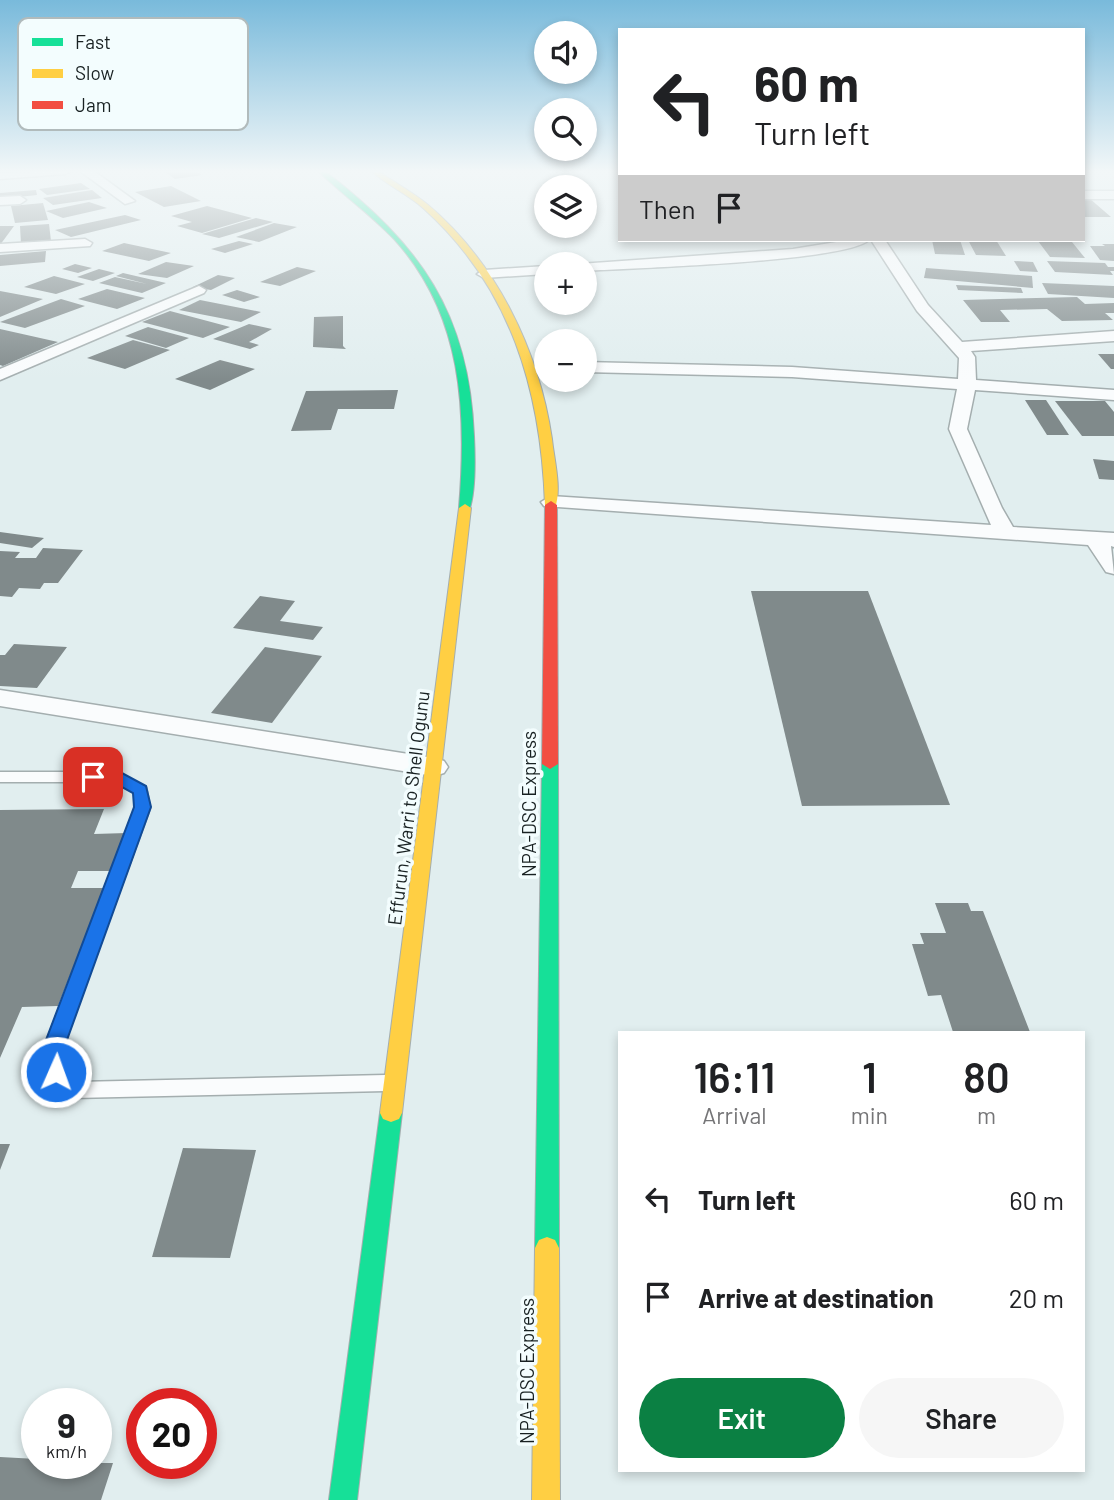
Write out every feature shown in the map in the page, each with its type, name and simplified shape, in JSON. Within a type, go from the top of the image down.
[{"type":"main road","name":"Effurun, Warri to Shell Ogunu","points":[[343,1500],[471,458],[468,401],[459,351],[445,313],[426,276],[401,241]]},
{"type":"main road","name":"NPA-DSC Express","points":[[460,241],[513,317],[534,358]]},
{"type":"main road","name":"NPA-DSC Express","points":[[542,392],[551,470],[546,1500]]},
{"type":"street","points":[[597,266],[793,253],[838,248],[856,242]]},
{"type":"street","points":[[879,242],[922,308],[967,357],[967,384],[958,429],[991,508],[1006,533]]},
{"type":"street","points":[[0,248],[85,243]]},
{"type":"street","points":[[484,274],[534,271]]},
{"type":"street","points":[[0,375],[199,290]]},
{"type":"street","points":[[957,346],[1114,336]]},
{"type":"street","points":[[597,367],[792,372],[1114,395]]},
{"type":"street","points":[[551,502],[1107,541],[1114,567]]},
{"type":"street","points":[[0,698],[434,767]]},
{"type":"lane","points":[[0,777],[116,777],[141,790],[143,807],[56,1040],[56,1072],[73,1090],[395,1083]]},
{"type":"building","points":[[21,241],[51,241],[21,244]]},
{"type":"building","points":[[239,241],[253,244],[225,253],[211,249]]},
{"type":"building","points":[[932,242],[961,242],[965,255],[935,254]]},
{"type":"building","points":[[969,242],[997,242],[1006,256],[976,255]]},
{"type":"building","points":[[1039,242],[1072,242],[1085,258],[1050,257]]},
{"type":"building","points":[[124,243],[171,253],[149,261],[102,251]]},
{"type":"building","points":[[1102,244],[1114,244],[1114,261],[1100,260],[1090,246],[1105,246]]},
{"type":"building","points":[[46,251],[45,262],[0,266],[0,255]]},
{"type":"building","points":[[1014,261],[1033,262],[1038,272],[1020,271]]},
{"type":"building","points":[[1047,261],[1105,263],[1108,267],[1114,267],[1114,271],[1110,271],[1113,275],[1055,272]]},
{"type":"building","points":[[166,262],[194,266],[167,278],[138,274]]},
{"type":"building","points":[[75,264],[92,268],[78,273],[62,269]]},
{"type":"building","points":[[297,267],[316,271],[280,286],[260,282]]},
{"type":"building","points":[[926,268],[1032,276],[1033,288],[924,278]]},
{"type":"building","points":[[99,269],[115,273],[93,281],[77,277]]},
{"type":"building","points":[[123,273],[166,283],[142,293],[99,283],[115,277],[147,284],[116,276]]},
{"type":"building","points":[[218,275],[235,278],[211,290],[193,287]]},
{"type":"building","points":[[54,276],[85,284],[56,294],[24,287]]},
{"type":"building","points":[[1042,283],[1114,286],[1114,298],[1048,294]]},
{"type":"building","points":[[956,285],[1021,288],[1023,293],[958,290]]},
{"type":"building","points":[[107,289],[145,298],[117,309],[78,299]]},
{"type":"building","points":[[237,290],[260,297],[244,302],[222,295]]},
{"type":"building","points":[[0,291],[43,299],[0,317]]},
{"type":"building","points":[[1077,297],[1085,304],[1114,303],[1114,313],[1105,313],[1113,320],[1062,321],[1047,309],[1000,310],[1010,322],[981,322],[963,300]]},
{"type":"building","points":[[61,299],[85,306],[25,328],[0,322]]},
{"type":"building","points":[[200,300],[261,312],[241,322],[179,310]]},
{"type":"building","points":[[170,311],[230,327],[203,338],[142,322]]},
{"type":"building","points":[[343,316],[343,346],[346,349],[313,347],[314,317]]},
{"type":"building","points":[[249,324],[272,329],[249,342],[259,345],[250,349],[213,339]]},
{"type":"building","points":[[148,327],[189,338],[166,348],[125,336]]},
{"type":"building","points":[[0,329],[58,342],[3,366],[0,365]]},
{"type":"building","points":[[133,340],[170,350],[125,369],[87,358]]},
{"type":"building","points":[[1098,354],[1114,354],[1114,369],[1111,369]]},
{"type":"building","points":[[220,360],[255,369],[210,390],[175,379]]},
{"type":"building","points":[[398,390],[394,409],[338,409],[331,430],[291,431],[306,391]]},
{"type":"building","points":[[1025,400],[1046,400],[1069,435],[1047,435]]},
{"type":"building","points":[[1055,401],[1105,401],[1114,412],[1114,436],[1082,436]]},
{"type":"building","points":[[1093,459],[1114,461],[1114,480],[1099,479]]},
{"type":"building","points":[[0,532],[44,538],[32,548],[0,543]]},
{"type":"building","points":[[43,548],[83,550],[58,583],[44,583],[40,589],[19,588],[12,597],[0,596],[0,551],[20,552],[15,558],[36,558]]},
{"type":"building","points":[[751,591],[868,591],[950,805],[802,806]]},
{"type":"building","points":[[260,596],[295,601],[280,621],[323,627],[313,640],[233,628]]},
{"type":"building","points":[[14,644],[67,647],[37,688],[0,686],[0,655],[5,655]]},
{"type":"building","points":[[265,647],[322,656],[272,723],[211,713]]},
{"type":"building","points":[[104,809],[94,834],[127,833],[112,871],[78,871],[71,888],[104,888],[58,1006],[22,1007],[0,1058],[0,810]]},
{"type":"building","points":[[935,903],[968,903],[971,911],[983,911],[1030,1031],[953,1031],[941,995],[928,996],[912,944],[924,944],[920,933],[946,933]]},
{"type":"building","points":[[0,1144],[10,1144],[0,1170]]},
{"type":"building","points":[[183,1148],[256,1150],[230,1258],[152,1257]]},
{"type":"building","points":[[0,1457],[21,1458],[21,1479],[108,1479],[101,1500],[0,1500]]},
{"type":"traffic: fast","points":[[399,241],[426,277],[446,317],[460,359],[468,405],[469,455],[465,508]]},
{"type":"traffic: fast","points":[[547,1248],[550,764]]},
{"type":"traffic: fast","points":[[343,1500],[391,1113]]},
{"type":"traffic: slow","points":[[459,241],[483,272],[522,343],[535,381],[544,421],[551,505]]},
{"type":"traffic: slow","points":[[391,1113],[465,508]]},
{"type":"traffic: slow","points":[[546,1500],[547,1248]]},
{"type":"traffic: jam","points":[[550,764],[551,505]]},
{"type":"route","points":[[56,1072],[56,1040],[143,807],[141,790],[116,777],[93,777]]}]
